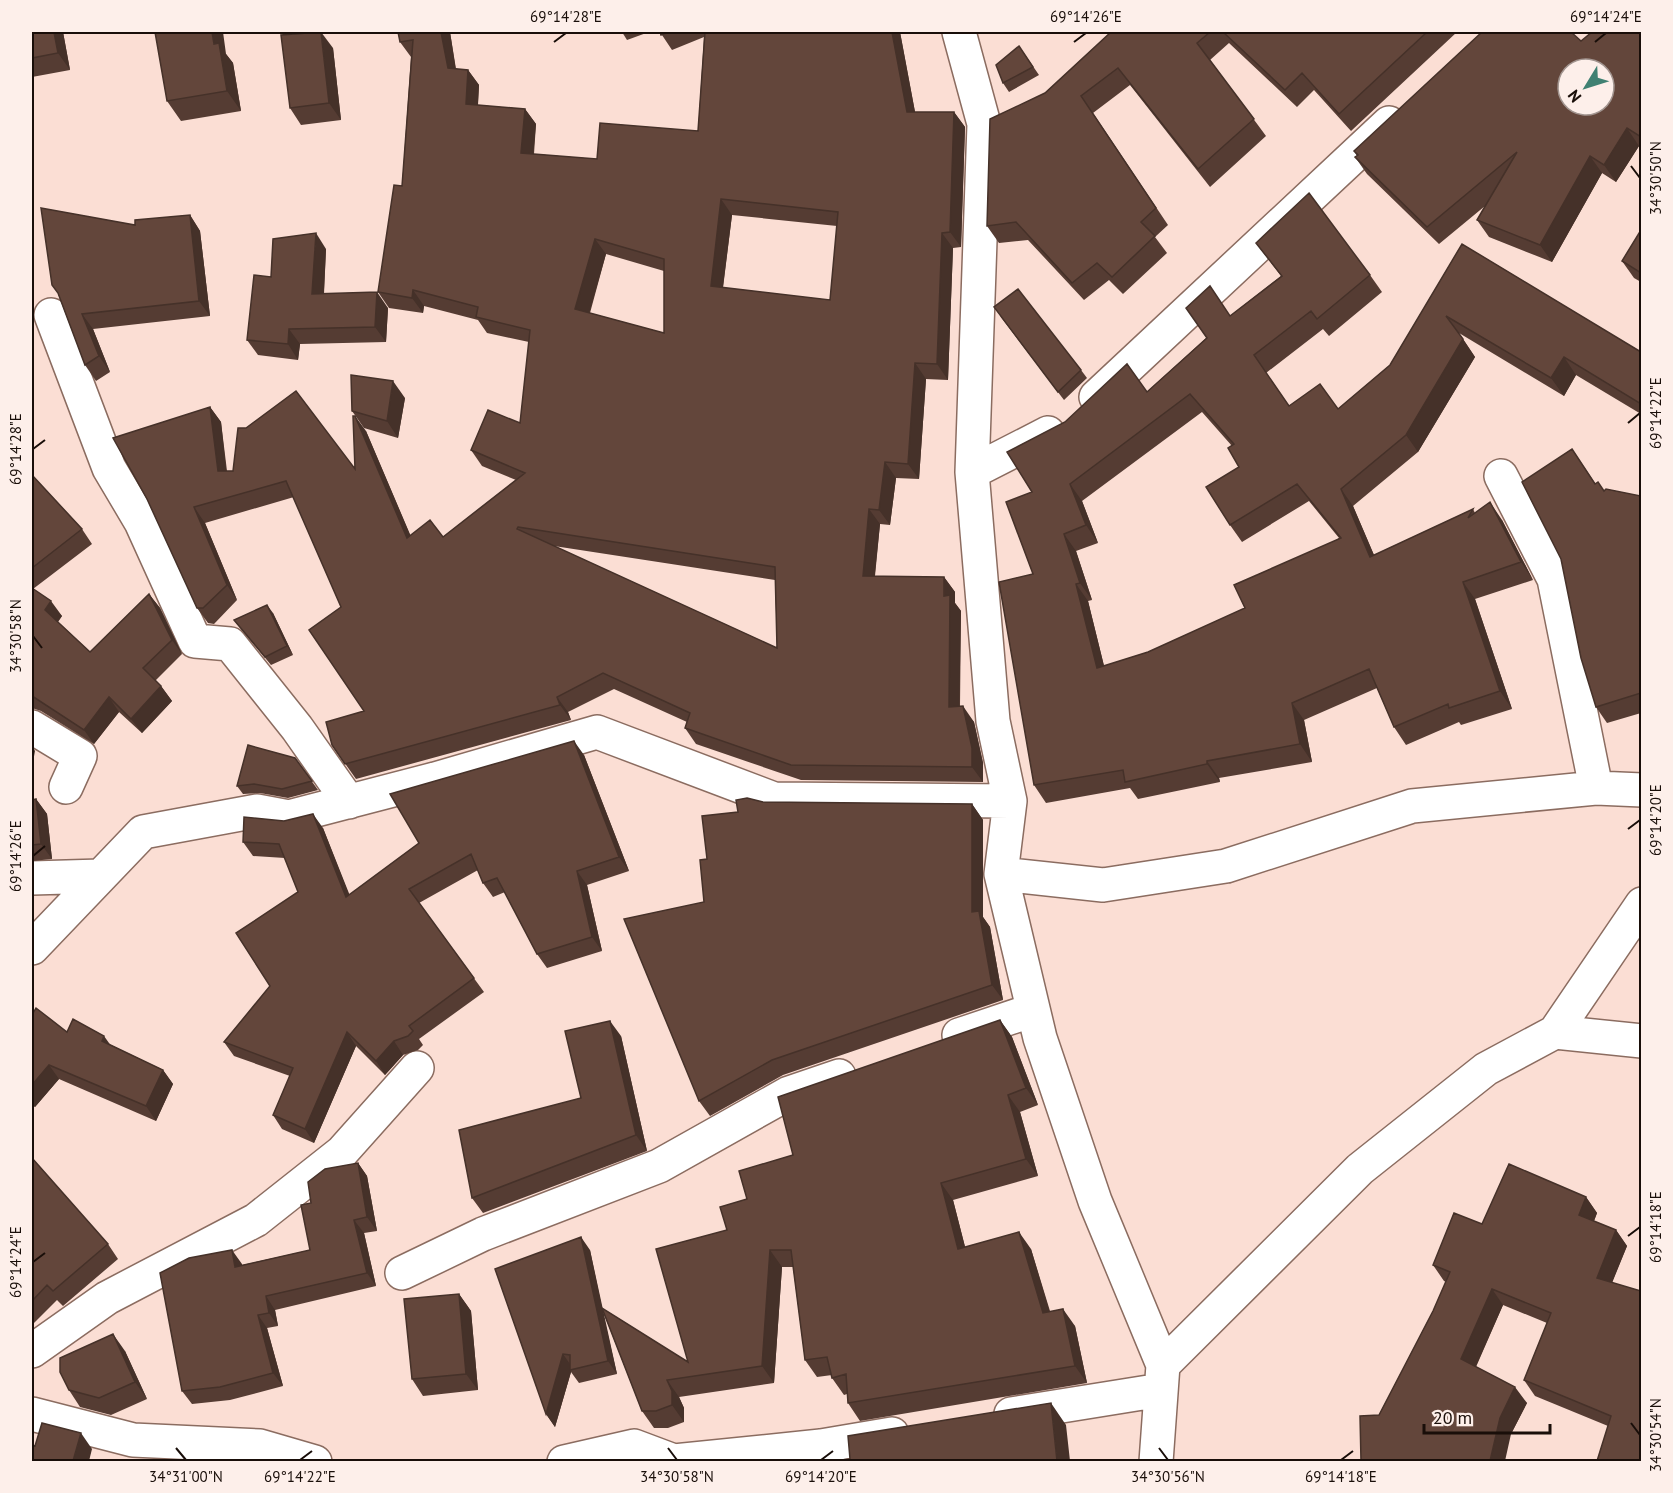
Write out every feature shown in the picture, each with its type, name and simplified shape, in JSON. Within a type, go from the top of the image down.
[{"type":"street","points":[[959,32],[984,124],[972,472],[993,722],[1010,801],[1001,874],[1034,1010],[1095,1201],[1162,1378],[1156,1461]]},
{"type":"street","points":[[972,472],[1065,425],[1409,104]]},
{"type":"street","points":[[984,124],[1014,110]]},
{"type":"street","points":[[51,315],[109,468],[141,522],[195,641],[230,644],[297,728],[349,802]]},
{"type":"street","points":[[1500,476],[1554,579],[1596,788]]},
{"type":"street","points":[[32,728],[80,756],[66,787]]},
{"type":"street","points":[[32,948],[143,832],[258,811],[289,817],[597,732],[774,799],[1010,801]]},
{"type":"street","points":[[1001,874],[1103,885],[1226,866],[1412,806],[1596,788],[1641,790]]},
{"type":"street","points":[[32,878],[101,876]]},
{"type":"street","points":[[985,1419],[1162,1378],[1360,1169],[1486,1069],[1555,1032],[1641,904]]},
{"type":"street","points":[[933,1044],[1034,1010]]},
{"type":"street","points":[[1555,1032],[1641,1041]]},
{"type":"street","points":[[402,1273],[483,1234],[658,1166],[789,1093],[867,1066]]},
{"type":"street","points":[[32,1351],[107,1298],[256,1220],[342,1152],[417,1068]]},
{"type":"street","points":[[32,1414],[134,1440],[260,1446],[315,1461]]},
{"type":"street","points":[[564,1461],[634,1446],[674,1461],[821,1446],[927,1428]]},
{"type":"building","points":[[32,32],[54,32],[58,53],[32,58]]},
{"type":"building","points":[[155,32],[212,32],[214,44],[219,43],[227,91],[167,101]]},
{"type":"building","points":[[321,32],[329,103],[290,108],[281,35]]},
{"type":"building","points":[[398,32],[441,32],[448,68],[468,70],[466,104],[525,109],[521,153],[597,159],[600,123],[698,131],[705,32],[892,32],[907,112],[954,112],[950,232],[942,233],[937,364],[915,363],[908,464],[885,462],[879,510],[869,509],[863,576],[944,577],[944,596],[950,595],[949,707],[963,706],[972,748],[972,767],[791,765],[685,728],[690,713],[603,673],[557,697],[560,705],[345,764],[332,745],[326,722],[364,711],[309,630],[341,607],[286,481],[194,507],[227,585],[203,608],[197,608],[147,499],[113,438],[210,407],[218,471],[233,471],[238,428],[246,428],[296,391],[355,469],[353,416],[355,416],[407,538],[430,520],[443,537],[525,473],[471,450],[488,410],[520,423],[530,330],[476,317],[478,307],[413,290],[412,298],[378,292],[394,185],[402,186],[413,40],[400,42]],"holes":[[[721,199],[838,212],[830,300],[711,286]],[[595,239],[664,259],[664,333],[575,309]],[[518,527],[775,567],[777,648],[517,529]]]},
{"type":"building","points":[[1111,32],[1210,32],[1197,43],[1254,119],[1198,169],[1118,68],[1081,96],[1156,208],[1141,222],[1155,236],[1112,277],[1097,263],[1072,283],[1016,222],[987,226],[990,119],[1045,93]]},
{"type":"building","points":[[1223,32],[1427,32],[1339,114],[1302,73],[1285,90]]},
{"type":"building","points":[[1482,32],[1571,32],[1581,41],[1592,32],[1641,32],[1641,137],[1627,128],[1604,165],[1590,156],[1540,245],[1477,220],[1517,152],[1427,227],[1355,157],[1358,155],[1354,151]]},
{"type":"building","points":[[1019,46],[1033,67],[1003,83],[996,65]]},
{"type":"building","points":[[1309,193],[1370,275],[1317,319],[1311,311],[1254,355],[1289,406],[1320,384],[1338,409],[1390,365],[1462,244],[1641,352],[1641,404],[1564,357],[1551,378],[1446,316],[1463,339],[1406,435],[1341,489],[1370,557],[1473,509],[1468,518],[1490,502],[1521,562],[1463,582],[1500,691],[1449,708],[1448,704],[1394,727],[1369,669],[1292,703],[1300,744],[1207,761],[1207,764],[1125,782],[1123,770],[1034,785],[999,582],[1033,574],[1006,502],[1032,492],[1007,452],[1065,422],[1127,364],[1147,392],[1207,338],[1186,308],[1210,286],[1230,316],[1282,276],[1256,243]],"holes":[[[1190,394],[1234,444],[1228,448],[1239,467],[1206,487],[1230,525],[1297,484],[1341,538],[1234,585],[1245,608],[1148,652],[1097,668],[1076,584],[1080,583],[1064,534],[1086,525],[1070,484]]]},
{"type":"building","points":[[41,208],[135,225],[135,220],[190,215],[199,301],[82,314],[99,356],[85,365],[58,293],[52,285]]},
{"type":"building","points":[[1641,230],[1641,273],[1622,261]]},
{"type":"building","points":[[316,233],[312,294],[377,292],[375,327],[289,329],[288,344],[247,340],[254,275],[271,277],[273,239]]},
{"type":"building","points":[[1018,289],[1081,370],[1058,392],[994,307]]},
{"type":"building","points":[[351,375],[393,381],[387,421],[352,411]]},
{"type":"building","points":[[1572,449],[1595,484],[1598,482],[1604,491],[1606,489],[1641,496],[1641,693],[1596,707],[1581,658],[1561,559],[1522,482]]},
{"type":"building","points":[[32,475],[82,529],[32,568]]},
{"type":"building","points":[[32,588],[51,601],[45,610],[90,652],[149,594],[172,640],[143,668],[161,686],[131,719],[109,697],[84,730],[32,696]]},
{"type":"building","points":[[267,605],[287,646],[265,657],[234,620]]},
{"type":"building","points":[[574,741],[619,857],[577,871],[592,937],[537,954],[497,878],[483,883],[471,854],[409,889],[474,978],[409,1026],[413,1031],[408,1036],[394,1041],[376,1061],[347,1032],[305,1129],[273,1115],[293,1068],[224,1042],[270,986],[236,933],[298,892],[279,844],[243,842],[244,817],[284,821],[313,814],[346,897],[419,843],[390,794]]},
{"type":"building","points":[[248,745],[295,758],[312,781],[282,789],[254,784],[237,786]]},
{"type":"building","points":[[747,798],[763,802],[972,804],[972,912],[979,911],[992,985],[772,1060],[699,1101],[624,919],[704,902],[700,860],[707,859],[702,816],[738,812],[736,800]]},
{"type":"building","points":[[36,799],[41,844],[32,845],[32,800]]},
{"type":"building","points":[[36,1008],[67,1032],[73,1019],[104,1036],[102,1041],[163,1070],[146,1106],[49,1065],[32,1085],[32,1015]]},
{"type":"building","points":[[1000,1020],[1026,1088],[1008,1095],[1026,1159],[941,1183],[958,1249],[1019,1232],[1043,1313],[1063,1309],[1075,1366],[848,1403],[846,1374],[832,1378],[827,1357],[805,1360],[791,1250],[770,1250],[762,1366],[667,1380],[672,1391],[672,1405],[656,1411],[642,1411],[602,1308],[688,1362],[656,1249],[727,1230],[720,1207],[747,1199],[739,1171],[793,1155],[778,1097]]},
{"type":"building","points":[[610,1021],[636,1135],[472,1198],[459,1130],[581,1098],[565,1031]]},
{"type":"building","points":[[32,1158],[108,1244],[53,1291],[47,1285],[32,1301]]},
{"type":"building","points":[[358,1163],[367,1217],[354,1220],[367,1273],[266,1296],[269,1313],[258,1315],[273,1373],[220,1387],[182,1391],[160,1273],[189,1258],[232,1250],[235,1267],[310,1250],[301,1205],[311,1203],[308,1182],[325,1169]]},
{"type":"building","points":[[1509,1164],[1586,1197],[1579,1215],[1616,1230],[1597,1278],[1641,1291],[1641,1455],[1639,1461],[1597,1461],[1611,1416],[1524,1380],[1551,1313],[1492,1289],[1461,1359],[1515,1387],[1500,1418],[1490,1461],[1361,1461],[1360,1416],[1379,1415],[1433,1311],[1450,1272],[1433,1265],[1454,1213],[1482,1224]]},
{"type":"building","points":[[581,1237],[608,1361],[570,1370],[570,1355],[563,1354],[546,1414],[495,1269]]},
{"type":"building","points":[[459,1294],[466,1374],[412,1379],[404,1299]]},
{"type":"building","points":[[113,1334],[135,1382],[99,1398],[69,1390],[60,1372],[60,1358]]},
{"type":"building","points":[[1051,1403],[1057,1461],[833,1461],[850,1459],[848,1436]]},
{"type":"building","points":[[42,1423],[81,1433],[73,1461],[32,1461],[32,1445],[35,1446]]}]
